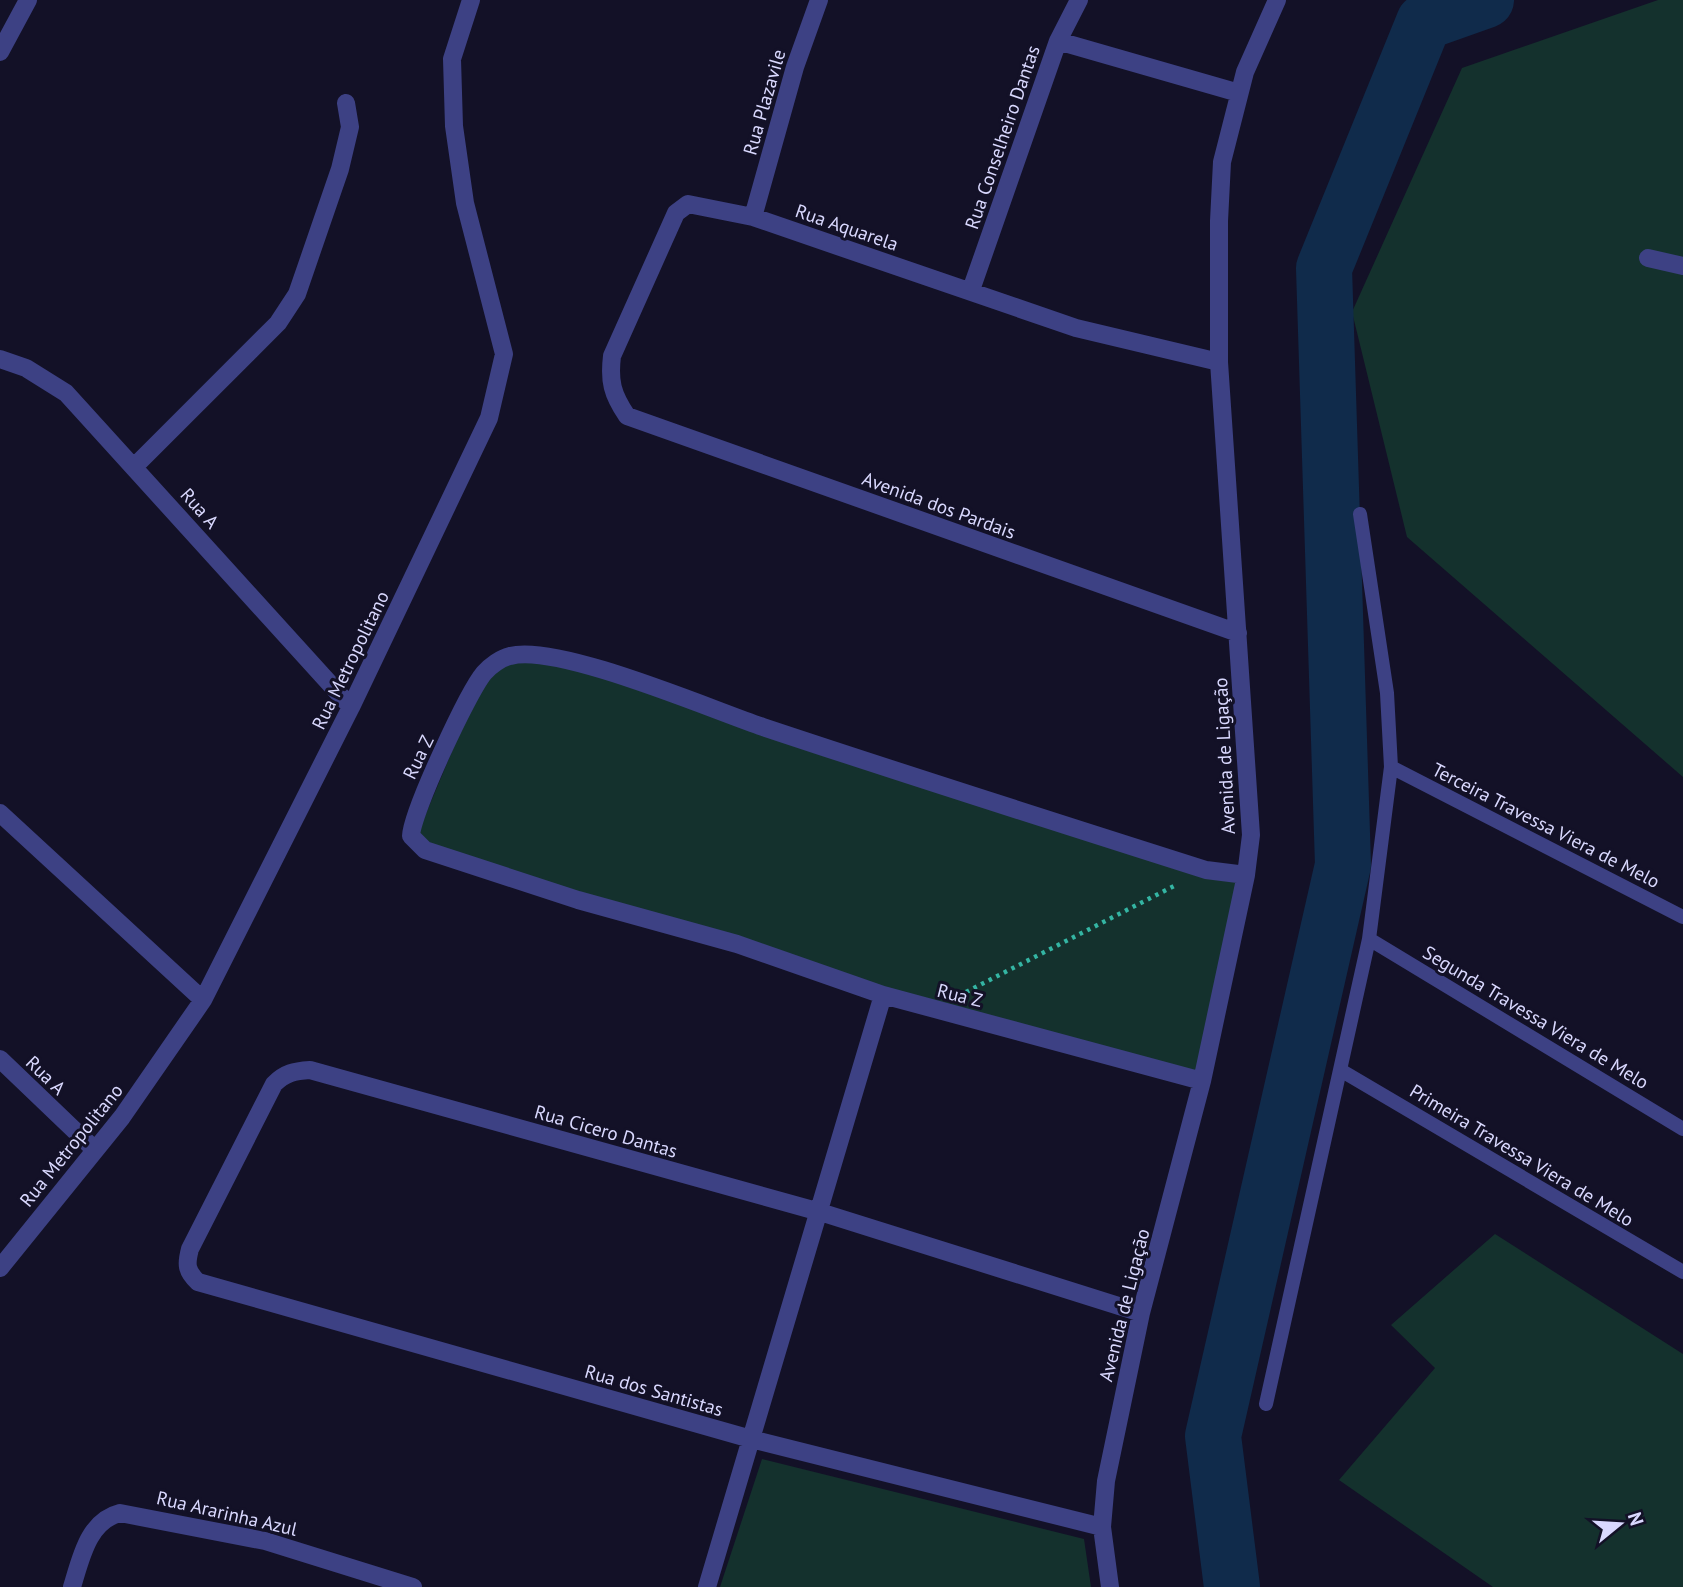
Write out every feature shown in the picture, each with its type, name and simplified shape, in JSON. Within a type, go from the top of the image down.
[{"type":"street","points":[[0,52],[28,0]]},
{"type":"street","name":"Rua Metropolitano","points":[[0,1268],[94,1149],[122,1118],[203,1000],[351,707],[489,418],[501,377],[504,355],[466,203],[454,126],[452,59],[471,0]]},
{"type":"street","name":"Rua Plazavile","points":[[753,218],[795,67],[819,0]]},
{"type":"street","name":"Rua Conselheiro Dantas","points":[[971,290],[1058,41],[1079,0]]},
{"type":"street","name":"Avenida de Ligação","points":[[1110,1587],[1102,1527],[1106,1480],[1141,1312],[1202,1081],[1246,875],[1251,835],[1219,362],[1217,295],[1222,162],[1245,72],[1277,0]]},
{"type":"street","points":[[1058,41],[1240,93]]},
{"type":"street","points":[[134,467],[278,323],[297,294],[340,169],[350,127],[346,103]]},
{"type":"street","name":"Rua Aquarela","points":[[626,416],[613,396],[609,380],[612,355],[678,209],[688,204],[753,218],[971,290],[1076,328],[1219,362]]},
{"type":"street","points":[[1648,258],[1683,266]]},
{"type":"street","name":"Rua A","points":[[0,359],[26,368],[66,393],[351,707]]},
{"type":"street","name":"Avenida dos Pardais","points":[[626,416],[1238,633]]},
{"type":"street","name":"Rua Z","points":[[1202,1081],[932,1010],[737,944],[578,900],[425,850],[415,843],[411,828],[418,805],[484,673],[507,656],[519,654],[566,659],[773,730],[1206,870],[1246,875]]},
{"type":"street","points":[[0,813],[203,1000]]},
{"type":"street","points":[[707,1587],[883,995]]},
{"type":"street","name":"Rua A","points":[[0,1059],[94,1149]]},
{"type":"street","name":"Rua Cicero Dantas","points":[[198,1282],[188,1271],[190,1249],[274,1084],[295,1071],[323,1073],[820,1212],[1141,1312]]},
{"type":"street","name":"Rua dos Santistas","points":[[198,1282],[751,1439],[1102,1527]]},
{"type":"street","name":"Rua Ararinha Azul","points":[[72,1587],[92,1533],[105,1517],[120,1513],[265,1541],[413,1587]]},
{"type":"lane","points":[[1266,1404],[1369,939],[1391,767],[1387,693],[1360,514]]},
{"type":"lane","name":"Terceira Travessa Viera de Melo","points":[[1391,767],[1683,917]]},
{"type":"lane","name":"Segunda Travessa Viera de Melo","points":[[1369,939],[1683,1129]]},
{"type":"lane","name":"Primeira Travessa Viera de Melo","points":[[1342,1070],[1683,1272]]},
{"type":"path","points":[[932,1010],[1206,870]]},
{"type":"green space","points":[[1658,0],[1683,0],[1683,777],[1407,537],[1352,312],[1462,68]]},
{"type":"green space","points":[[518,649],[1249,875],[1204,1079],[882,1000],[415,840],[480,684]]},
{"type":"green space","points":[[1495,1234],[1683,1354],[1683,1587],[1493,1587],[1339,1480],[1435,1368],[1391,1325]]},
{"type":"green space","points":[[762,1459],[1084,1539],[1091,1587],[720,1587]]},
{"type":"waterway","points":[[1232,1587],[1213,1436],[1343,865],[1324,268],[1424,22],[1486,0]]}]
